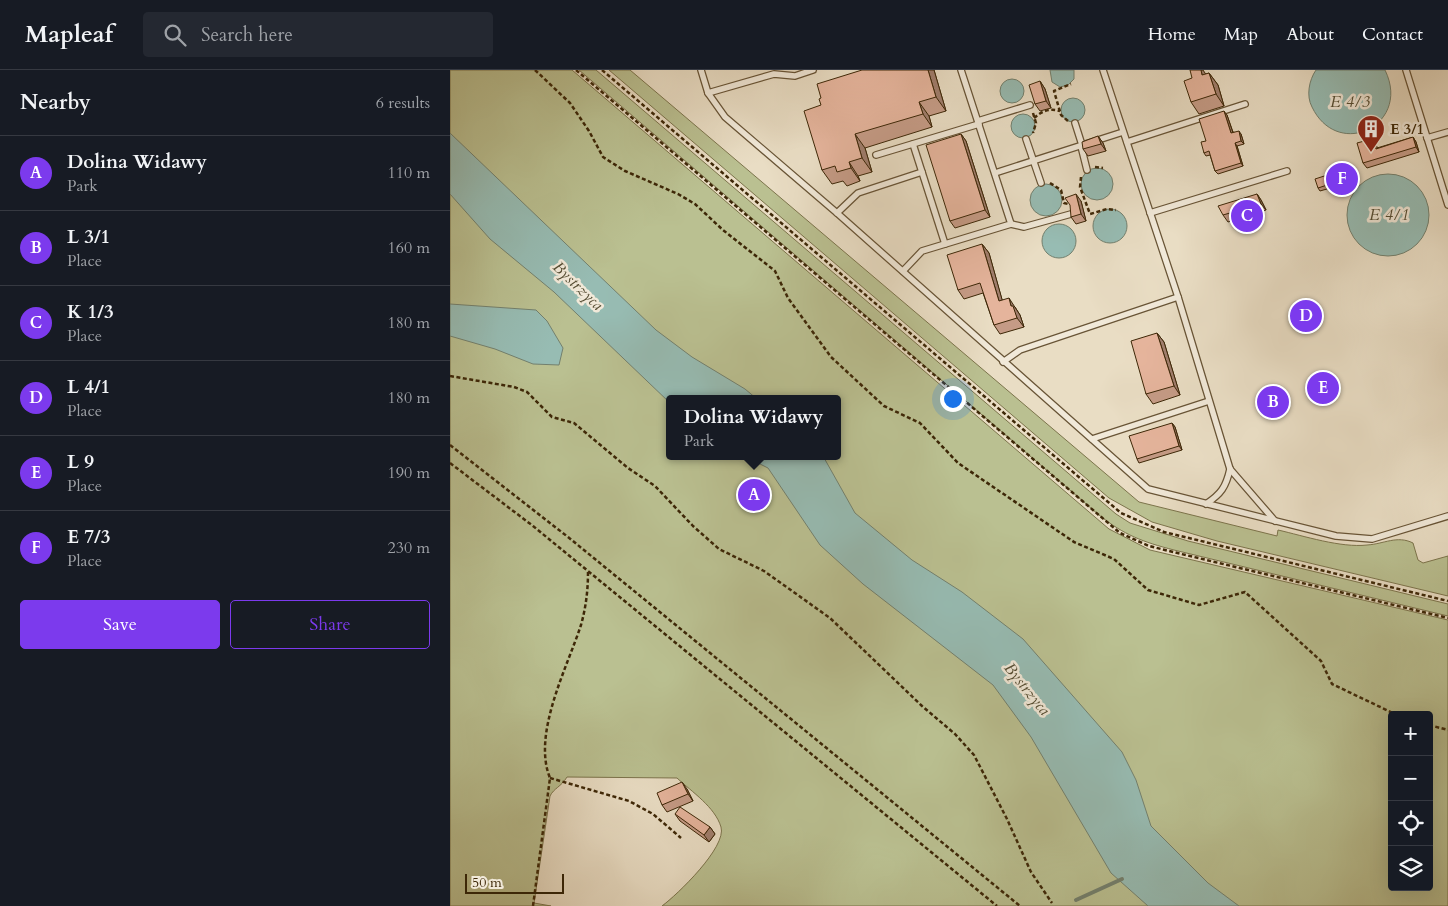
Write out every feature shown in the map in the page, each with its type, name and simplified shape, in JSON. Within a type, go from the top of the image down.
[{"type":"lane","points":[[701,70],[708,93],[725,117],[903,271],[1003,362],[1148,489],[1336,536],[1372,539],[1448,516]]},
{"type":"lane","points":[[708,93],[774,74],[795,76],[813,70]]},
{"type":"lane","points":[[961,70],[1011,224]]},
{"type":"lane","points":[[1103,70],[1178,297],[1230,469],[1276,522]]},
{"type":"lane","points":[[1406,70],[1448,205]]},
{"type":"lane","points":[[1126,142],[1245,104]]},
{"type":"lane","points":[[876,155],[1030,105]]},
{"type":"lane","points":[[1075,123],[1088,170]]},
{"type":"lane","points":[[995,173],[1123,132]]},
{"type":"lane","points":[[1428,138],[1448,132]]},
{"type":"lane","points":[[1026,139],[1041,183]]},
{"type":"lane","points":[[913,144],[945,244]]},
{"type":"lane","points":[[1150,213],[1287,170]]},
{"type":"lane","points":[[837,213],[858,193],[922,172]]},
{"type":"lane","points":[[903,271],[922,251],[1011,224],[1024,227],[1071,214]]},
{"type":"lane","points":[[1003,362],[1020,350],[1178,297]]},
{"type":"lane","points":[[1092,439],[1209,401]]},
{"type":"lane","points":[[1206,504],[1220,495],[1227,485],[1230,469]]},
{"type":"path","points":[[535,70],[570,103],[590,131],[602,157],[626,172],[678,194],[695,204],[723,230],[775,272],[788,298],[831,357],[884,406],[920,423],[958,463],[1074,542],[1114,559],[1148,590],[1199,605],[1245,592],[1321,661],[1332,684],[1389,711]]},
{"type":"path","points":[[576,70],[1120,533],[1148,546],[1448,618]]},
{"type":"path","points":[[602,70],[1121,513],[1164,532],[1448,601]]},
{"type":"path","points":[[1071,84],[1054,91],[1063,118],[1075,123]]},
{"type":"path","points":[[1034,118],[1041,112],[1052,109],[1060,111]]},
{"type":"path","points":[[1103,168],[1096,167],[1088,170],[1081,176],[1080,187],[1090,214],[1107,209],[1116,210]]},
{"type":"path","points":[[1041,183],[1049,183],[1058,188],[1063,194],[1064,203],[1068,204]]},
{"type":"path","points":[[450,376],[514,387],[527,392],[552,417],[574,423],[628,468],[655,486],[693,526],[719,549],[764,572],[830,618],[922,706],[955,734],[974,755],[1007,819],[1031,872],[1052,903]]},
{"type":"path","points":[[450,445],[568,537],[1020,906]]},
{"type":"path","points":[[450,463],[477,482],[997,906]]},
{"type":"path","points":[[533,906],[550,778],[545,765],[546,734],[557,690],[581,624],[586,604],[588,572]]},
{"type":"path","points":[[1433,725],[1448,730]]},
{"type":"path","points":[[550,778],[629,801],[653,814],[681,838]]},
{"type":"green space","points":[[450,70],[572,70],[1109,529],[1150,550],[1448,620],[1448,906],[662,906],[699,870],[716,846],[721,836],[721,827],[714,813],[677,778],[567,777],[550,796],[534,903],[551,906],[450,906]]},
{"type":"green space","points":[[579,70],[596,70],[1116,514],[1130,523],[1188,541],[1448,604],[1448,616],[1174,550],[1143,541],[1117,528],[1099,515]]},
{"type":"green space","points":[[609,70],[630,70],[1139,502],[1277,536],[1278,530],[1346,545],[1373,544],[1396,540],[1407,541],[1413,543],[1418,560],[1423,563],[1448,556],[1448,596],[1217,541],[1152,522],[1109,498]]},
{"type":"water","points":[[1050,70],[1074,70],[1074,79],[1068,85],[1060,87],[1052,82]]},
{"type":"water","name":"E 4/3","points":[[1316,70],[1385,70],[1391,90],[1389,107],[1381,120],[1368,129],[1354,134],[1338,132],[1324,123],[1312,107],[1309,98],[1310,83]]},
{"type":"water","points":[[1012,79],[1021,82],[1024,91],[1021,100],[1012,103],[1003,100],[1000,91],[1003,82]]},
{"type":"water","points":[[1073,98],[1082,101],[1085,110],[1082,119],[1073,122],[1064,119],[1061,110],[1064,101]]},
{"type":"water","points":[[1023,114],[1032,117],[1035,126],[1032,135],[1023,138],[1014,135],[1011,126],[1014,117]]},
{"type":"water","name":"Bystrzyca","points":[[450,133],[656,330],[692,357],[752,395],[666,395],[666,399],[554,292],[490,239],[450,194]]},
{"type":"water","points":[[1097,168],[1103,169],[1108,173],[1112,178],[1112,190],[1108,195],[1103,199],[1097,200],[1091,199],[1086,195],[1082,190],[1081,184],[1082,178],[1086,173],[1091,169]]},
{"type":"water","name":"E 4/1","points":[[1380,174],[1396,174],[1411,181],[1422,192],[1429,207],[1426,231],[1417,244],[1396,256],[1380,256],[1365,249],[1354,238],[1347,223],[1347,207],[1354,192],[1365,181]]},
{"type":"water","points":[[1046,184],[1052,185],[1057,189],[1061,194],[1061,206],[1057,211],[1052,215],[1046,216],[1040,215],[1035,211],[1031,206],[1030,200],[1031,194],[1035,189],[1040,185]]},
{"type":"water","points":[[1110,209],[1122,214],[1127,226],[1122,238],[1110,243],[1098,238],[1093,226],[1098,214]]},
{"type":"water","points":[[1059,224],[1071,229],[1076,241],[1071,253],[1059,258],[1047,253],[1042,241],[1047,229]]},
{"type":"water","points":[[450,304],[536,310],[547,321],[563,348],[559,365],[533,364],[495,349],[450,336]]},
{"type":"water","name":"Bystrzyca","points":[[752,460],[825,460],[855,513],[912,560],[962,592],[1023,639],[1122,752],[1136,780],[1151,826],[1208,883],[1239,906],[1148,906],[1111,873],[1031,737],[993,685],[863,584],[820,545],[768,468]]},
{"type":"building","points":[[862,70],[928,70],[936,97],[919,102],[923,114],[855,134],[862,158],[849,162],[851,168],[837,172],[835,166],[822,170],[804,111],[821,105],[817,84]]},
{"type":"building","points":[[1190,70],[1201,70],[1202,75],[1209,73],[1216,94],[1191,102],[1184,81],[1192,78]]},
{"type":"building","points":[[1040,81],[1046,101],[1035,104],[1029,85]]},
{"type":"building","points":[[1224,111],[1231,133],[1239,131],[1241,141],[1235,143],[1241,163],[1215,171],[1209,151],[1204,153],[1201,142],[1206,141],[1199,119]]},
{"type":"building","points":[[961,134],[985,210],[950,221],[926,145]]},
{"type":"building","points":[[1098,136],[1101,144],[1083,149],[1082,142]]},
{"type":"building","points":[[1413,137],[1416,147],[1363,163],[1357,143],[1372,139],[1376,149]]},
{"type":"building","points":[[1346,169],[1349,178],[1318,188],[1315,179]]},
{"type":"building","points":[[1076,194],[1081,214],[1071,217],[1070,205],[1065,198]]},
{"type":"building","points":[[1257,194],[1261,204],[1223,215],[1218,206]]},
{"type":"building","points":[[982,244],[999,301],[1009,298],[1017,318],[994,325],[980,283],[958,290],[947,255]]},
{"type":"building","points":[[1157,333],[1174,386],[1146,394],[1131,341]]},
{"type":"building","points":[[1324,376],[1328,388],[1317,392],[1313,380]]},
{"type":"building","points":[[1274,392],[1277,402],[1266,405],[1263,395]]},
{"type":"building","points":[[1172,423],[1179,446],[1137,459],[1129,436]]},
{"type":"building","points":[[682,782],[688,794],[662,805],[657,793]]},
{"type":"building","points":[[680,807],[710,827],[704,835],[675,814]]},
{"type":"waterway","points":[[1076,900],[1122,879]]},
{"type":"place","name":"E 3/1","points":[[1371,153]]},
{"type":"place","name":"E 7/3","points":[[1342,179]]},
{"type":"place","name":"K 1/3","points":[[1247,216]]},
{"type":"place","name":"L 4/1","points":[[1306,316]]},
{"type":"place","name":"L 9","points":[[1323,388]]},
{"type":"place","name":"L 3/1","points":[[1273,402]]},
{"type":"place","name":"Dolina Widawy","points":[[754,495]]}]
